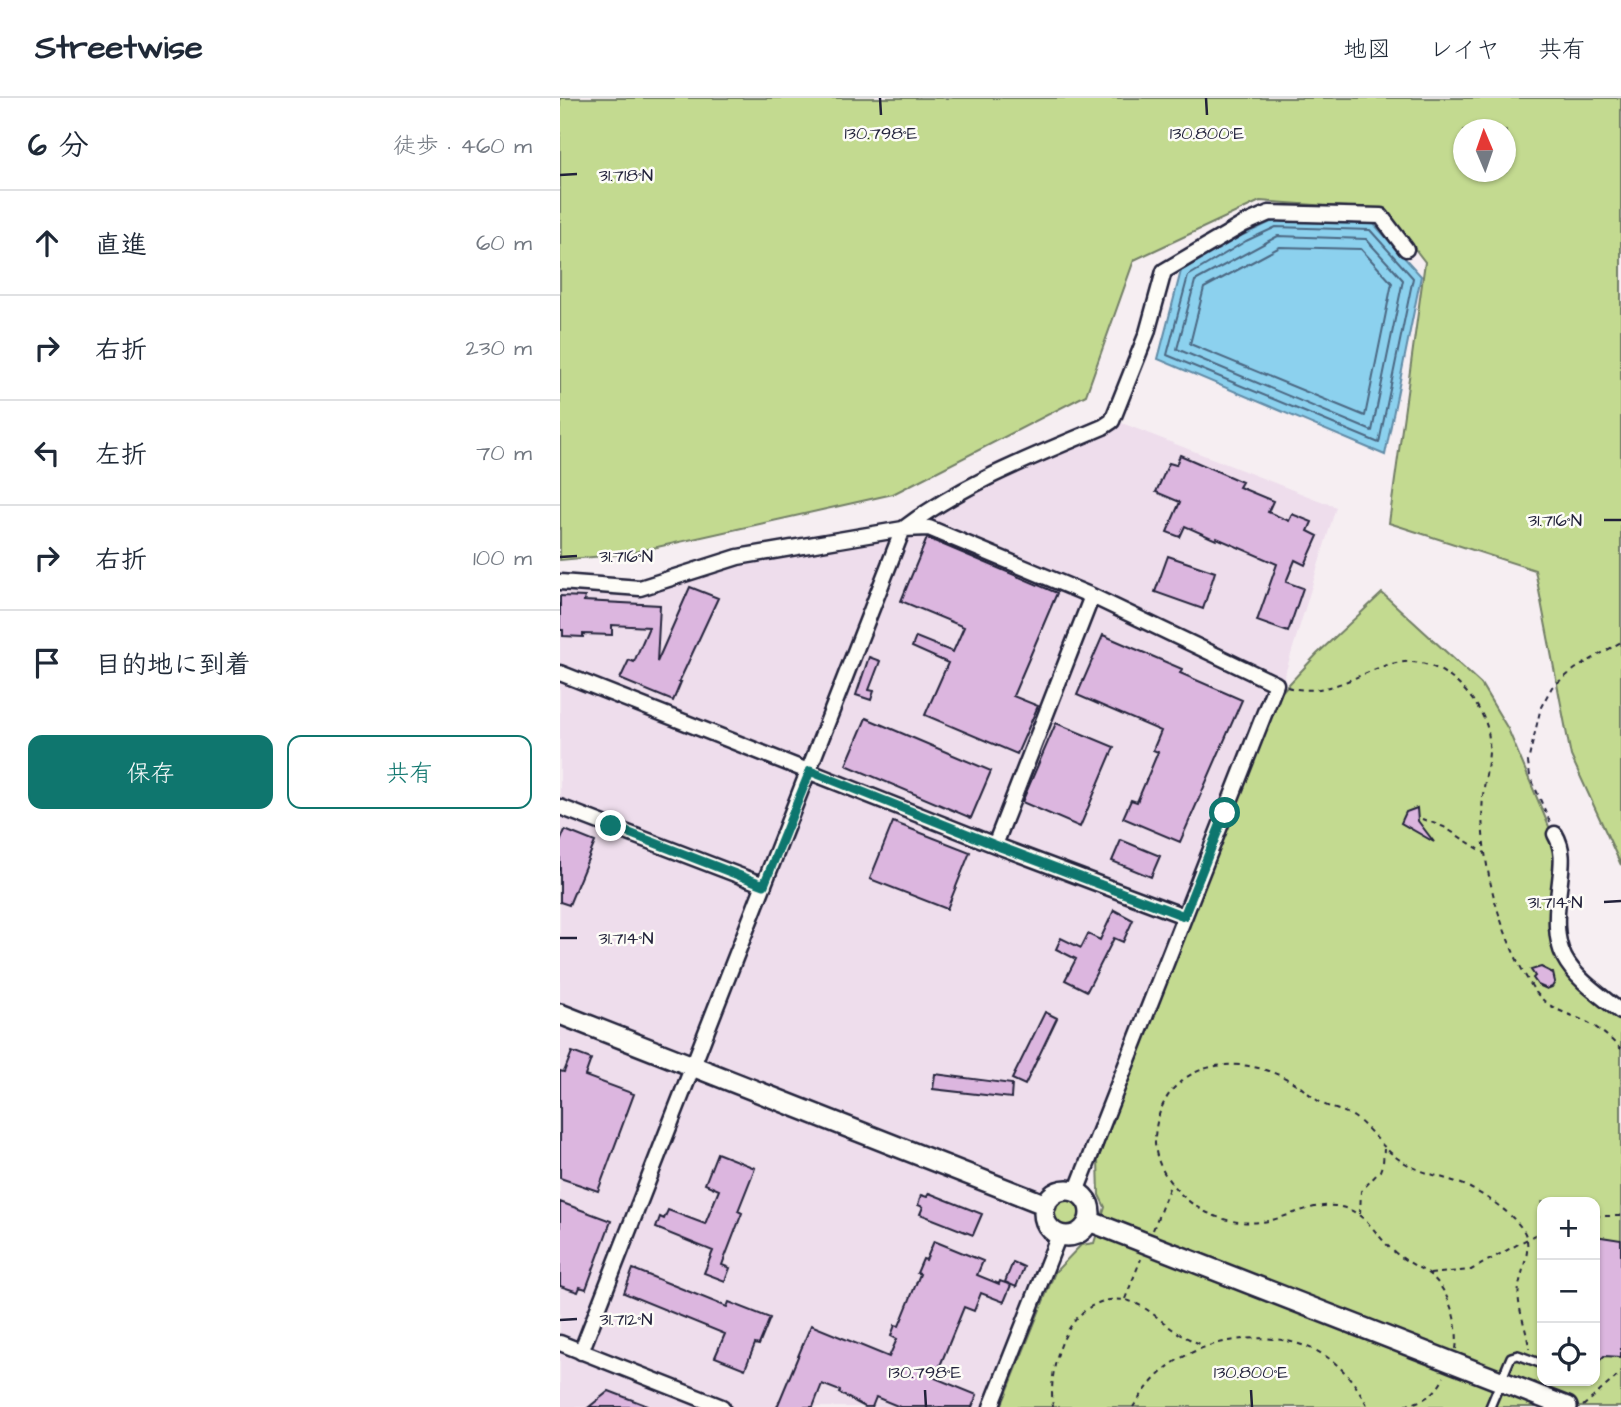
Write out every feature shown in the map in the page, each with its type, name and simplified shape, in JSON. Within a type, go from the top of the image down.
[{"type":"street","points":[[581,1352],[903,529],[988,475],[1112,421],[1147,333],[1164,271],[1244,224],[1269,213],[1381,216],[1406,248]]},
{"type":"street","points":[[560,582],[640,588],[738,557],[903,529],[929,528],[1092,596],[1276,684],[1076,1192]]},
{"type":"street","points":[[995,845],[1092,596]]},
{"type":"street","points":[[560,673],[995,845],[1184,916]]},
{"type":"street","points":[[560,807],[764,885]]},
{"type":"street","points":[[1555,834],[1562,850],[1556,919],[1563,958],[1584,983],[1621,1012]]},
{"type":"street","points":[[560,1014],[1046,1205]]},
{"type":"street","points":[[1062,1191],[1076,1192],[1087,1200],[1090,1207],[1089,1221],[1086,1227],[1074,1235],[1059,1234],[1053,1231],[1045,1219],[1046,1205],[1055,1194],[1062,1191]]},
{"type":"street","points":[[1089,1221],[1567,1407]]},
{"type":"street","points":[[991,1407],[1059,1234]]},
{"type":"street","points":[[560,1343],[722,1407]]},
{"type":"lane","points":[[1490,1407],[1511,1357],[1518,1356],[1537,1362]]},
{"type":"path","points":[[1555,834],[1530,776],[1528,762],[1541,707],[1552,687],[1575,669],[1621,642]]},
{"type":"path","points":[[1276,684],[1305,692],[1333,688],[1391,664],[1404,662],[1426,664],[1443,672],[1462,689],[1478,708],[1487,728],[1488,754],[1483,796],[1485,853],[1498,913],[1514,953],[1531,986],[1553,1008],[1591,1025],[1621,1049]]},
{"type":"path","points":[[1422,819],[1444,827],[1485,853]]},
{"type":"path","points":[[1455,1353],[1458,1332],[1452,1310],[1441,1289],[1429,1274],[1400,1258],[1360,1214],[1344,1208],[1314,1206],[1276,1220],[1239,1222],[1214,1216],[1197,1208],[1171,1184],[1162,1170],[1155,1150],[1156,1125],[1162,1106],[1176,1085],[1189,1075],[1210,1066],[1254,1067],[1287,1079],[1320,1102],[1354,1117],[1384,1148],[1412,1167],[1464,1185],[1491,1201],[1523,1230],[1527,1238],[1527,1253],[1518,1296],[1520,1312],[1528,1333],[1530,1360]]},
{"type":"path","points":[[1360,1214],[1362,1191],[1380,1171],[1384,1148]]},
{"type":"path","points":[[1151,1234],[1171,1184]]},
{"type":"path","points":[[1600,1216],[1621,1216]]},
{"type":"path","points":[[1429,1274],[1471,1270],[1537,1233]]},
{"type":"path","points":[[1125,1300],[1143,1254]]},
{"type":"path","points":[[1053,1407],[1051,1387],[1054,1364],[1073,1322],[1090,1308],[1114,1300],[1125,1300],[1150,1311],[1175,1331],[1205,1346]]},
{"type":"path","points":[[1133,1407],[1164,1370],[1205,1346],[1265,1339],[1283,1340],[1310,1348],[1336,1364],[1354,1383],[1368,1407]]},
{"type":"path","points":[[1395,1407],[1411,1405],[1431,1395],[1440,1386],[1446,1373]]},
{"type":"path","points":[[1583,1407],[1621,1373]]},
{"type":"shaded area","points":[[1109,418],[1336,507],[1278,697],[999,1407],[560,1407],[560,574],[643,580],[736,550],[897,521],[994,463]]},
{"type":"green space","points":[[560,98],[1621,98],[1621,865],[1571,756],[1535,570],[1389,523],[1425,262],[1385,210],[1260,201],[1134,260],[1086,395],[893,494],[626,554],[560,560]]},
{"type":"green space","points":[[1382,593],[1481,684],[1508,729],[1553,836],[1555,865],[1551,931],[1554,948],[1569,976],[1592,998],[1621,1019],[1621,1407],[1001,1407],[1055,1272],[1081,1245],[1094,1243],[1105,1207],[1099,1195],[1098,1159],[1276,698],[1317,654]]},
{"type":"green space","points":[[1068,1198],[1078,1202],[1082,1212],[1078,1222],[1068,1226],[1058,1222],[1054,1212],[1058,1202]]},
{"type":"water","points":[[1275,220],[1373,223],[1421,276],[1385,455],[1158,359],[1181,271]]},
{"type":"building","points":[[1180,455],[1242,482],[1239,487],[1273,501],[1268,512],[1289,521],[1292,514],[1312,522],[1308,531],[1318,536],[1305,565],[1295,560],[1286,582],[1303,588],[1288,632],[1257,621],[1277,564],[1185,526],[1180,537],[1167,532],[1180,502],[1156,492],[1169,463],[1176,465]]},
{"type":"building","points":[[927,538],[1057,593],[1013,696],[1038,706],[1017,754],[925,715],[948,663],[912,647],[916,637],[953,652],[964,627],[901,601]]},
{"type":"building","points":[[1168,556],[1215,572],[1203,609],[1155,592]]},
{"type":"building","points":[[690,587],[718,598],[679,682],[673,701],[620,679],[629,660],[634,662],[649,627],[612,625],[612,635],[583,634],[583,637],[563,636],[563,630],[560,630],[560,596],[585,597],[584,601],[660,605],[657,662]]},
{"type":"building","points":[[1103,635],[1182,669],[1180,673],[1242,700],[1180,842],[1123,818],[1131,800],[1137,802],[1158,752],[1153,750],[1161,731],[1077,695]]},
{"type":"building","points":[[869,657],[880,661],[869,690],[874,691],[871,700],[856,695]]},
{"type":"building","points":[[866,718],[991,771],[971,818],[846,765]]},
{"type":"building","points":[[1056,723],[1114,747],[1080,827],[1022,802]]},
{"type":"building","points":[[1417,808],[1418,821],[1434,842],[1401,823],[1406,812]]},
{"type":"building","points":[[893,822],[970,852],[947,909],[870,879]]},
{"type":"building","points":[[565,830],[595,842],[569,905],[560,902],[560,842]]},
{"type":"building","points":[[1121,840],[1160,856],[1151,877],[1112,861]]},
{"type":"building","points":[[1114,910],[1133,920],[1123,942],[1114,938],[1087,991],[1065,980],[1076,959],[1056,949],[1061,938],[1081,948],[1088,934],[1100,940]]},
{"type":"building","points":[[1541,967],[1553,973],[1555,982],[1552,987],[1547,989],[1538,985],[1533,978],[1535,976],[1531,970]]},
{"type":"building","points":[[1045,1012],[1057,1018],[1025,1085],[1012,1079]]},
{"type":"building","points":[[572,1052],[591,1059],[585,1076],[634,1094],[598,1191],[560,1178],[560,1071],[564,1072]]},
{"type":"building","points":[[935,1074],[1012,1084],[1011,1098],[933,1089]]},
{"type":"building","points":[[717,1153],[755,1168],[738,1211],[742,1213],[722,1265],[730,1268],[725,1281],[704,1273],[713,1251],[656,1228],[660,1217],[664,1219],[668,1210],[705,1224],[719,1190],[705,1184]]},
{"type":"building","points":[[929,1193],[982,1214],[973,1235],[920,1214],[923,1207],[918,1205],[921,1195],[927,1197]]},
{"type":"building","points":[[560,1202],[611,1221],[586,1289],[580,1287],[578,1292],[560,1286]]},
{"type":"building","points":[[1600,1237],[1621,1240],[1621,1357],[1604,1356],[1600,1360]]},
{"type":"building","points":[[934,1241],[983,1261],[977,1275],[999,1284],[1000,1281],[1011,1285],[1004,1302],[981,1293],[974,1311],[964,1307],[935,1378],[977,1395],[972,1407],[900,1407],[876,1397],[872,1407],[865,1407],[839,1393],[840,1391],[822,1384],[813,1407],[777,1407],[811,1325],[889,1357],[897,1339],[891,1336],[895,1325],[899,1326],[920,1274],[917,1273]]},
{"type":"building","points":[[1013,1262],[1024,1267],[1016,1287],[1005,1282]]},
{"type":"building","points":[[633,1269],[727,1307],[729,1302],[770,1318],[745,1369],[715,1357],[725,1334],[624,1293]]},
{"type":"building","points":[[609,1391],[648,1406],[648,1407],[589,1407]]},
{"type":"route","points":[[611,826],[764,885],[810,771],[995,845],[1184,916],[1225,813]]}]
